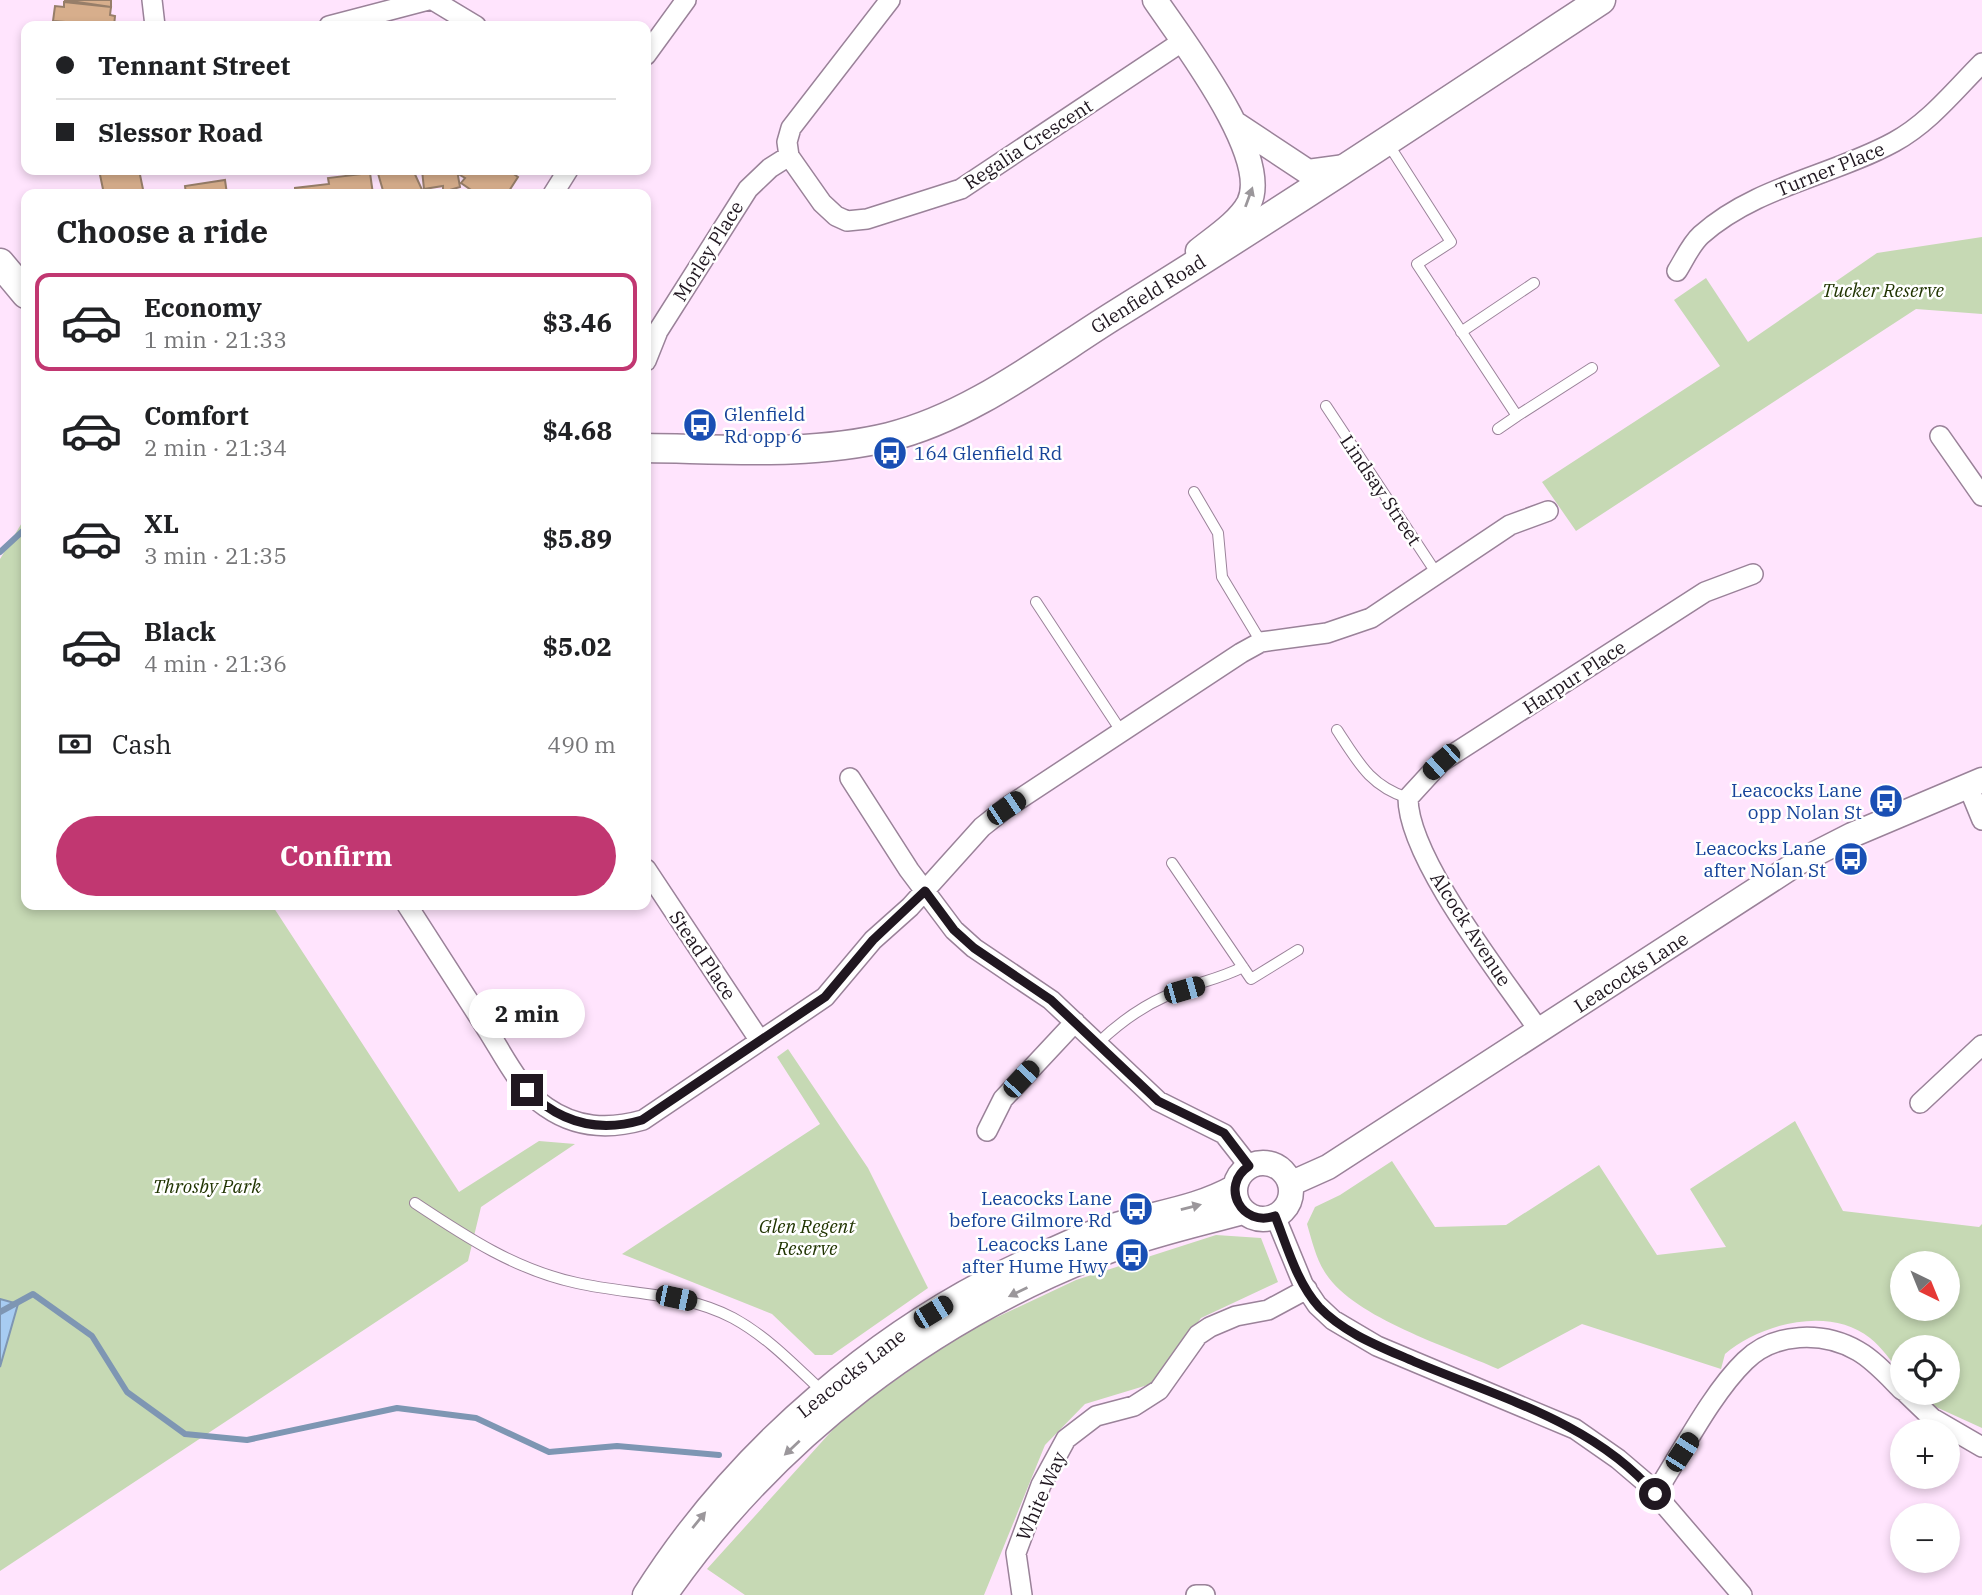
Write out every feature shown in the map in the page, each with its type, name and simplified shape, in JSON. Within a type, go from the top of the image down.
[{"type":"main road","name":"Glenfield Road","points":[[651,449],[799,448],[889,437],[932,422],[970,403],[1148,295],[1601,0]]},
{"type":"main road","points":[[0,263],[21,289]]},
{"type":"street","points":[[152,0],[154,21]]},
{"type":"street","points":[[348,21],[430,0],[467,21]]},
{"type":"street","points":[[651,48],[686,0]]},
{"type":"street","points":[[789,156],[787,142],[791,128],[890,0]]},
{"type":"street","points":[[1148,295],[1248,205],[1253,187],[1237,125],[1155,0]]},
{"type":"street","name":"Regalia Crescent","points":[[789,156],[822,203],[836,216],[847,221],[867,219],[961,189],[1183,41]]},
{"type":"street","name":"Turner Place","points":[[1677,271],[1699,236],[1742,208],[1782,187],[1865,156],[1896,141],[1929,117],[1982,63]]},
{"type":"street","points":[[1237,125],[1308,172],[1346,167]]},
{"type":"street","name":"Morley Place","points":[[651,348],[658,331],[748,189],[770,168],[789,156]]},
{"type":"street","points":[[1940,436],[1982,496]]},
{"type":"street","points":[[410,910],[527,1090],[544,1107],[580,1124],[620,1126],[642,1120],[825,997],[873,940],[925,891],[982,827],[1121,731],[1261,642],[1349,627],[1371,618],[1510,525],[1548,511]]},
{"type":"street","name":"Harpur Place","points":[[1408,798],[1441,762],[1705,592],[1753,574]]},
{"type":"street","points":[[850,778],[954,930],[974,948],[1051,1000],[1158,1101],[1224,1133],[1249,1166]]},
{"type":"street","points":[[1975,783],[1982,820]]},
{"type":"street","name":"Leacocks Lane","points":[[1290,1184],[1328,1167],[1799,862],[1852,835],[1975,783]]},
{"type":"street","name":"Alcock Avenue","points":[[1408,798],[1415,832],[1437,880],[1540,1032]]},
{"type":"street","name":"Stead Place","points":[[651,877],[760,1041]]},
{"type":"street","points":[[988,1131],[1003,1099],[1076,1022]]},
{"type":"street","points":[[1920,1103],[1982,1045]]},
{"type":"street","points":[[1272,1164],[1284,1172],[1290,1184],[1287,1204],[1275,1216],[1262,1219],[1243,1212],[1236,1200],[1234,1187],[1239,1175],[1249,1166],[1272,1164]]},
{"type":"street","name":"Leacocks Lane","points":[[645,1595],[715,1499],[913,1325],[975,1287],[1105,1228],[1206,1203],[1234,1187]]},
{"type":"street","name":"Leacocks Lane","points":[[665,1595],[693,1554],[830,1398],[983,1309],[1045,1279],[1111,1251],[1243,1212]]},
{"type":"street","points":[[1275,1216],[1307,1289],[1317,1305],[1354,1334],[1575,1429],[1618,1459],[1655,1494],[1742,1595]]},
{"type":"street","name":"White Way","points":[[1022,1595],[1016,1553],[1041,1485],[1066,1439],[1096,1416],[1134,1406],[1159,1390],[1198,1335],[1210,1327],[1236,1316],[1268,1310],[1307,1289]]},
{"type":"street","points":[[1655,1494],[1723,1389],[1746,1360],[1783,1339],[1824,1338],[1859,1351],[1890,1379]]},
{"type":"street","points":[[1918,1405],[1931,1418],[1982,1447]]},
{"type":"street","points":[[1196,1595],[1205,1595]]},
{"type":"lane","points":[[1387,141],[1451,242],[1417,264],[1517,416]]},
{"type":"lane","points":[[1461,332],[1534,283]]},
{"type":"lane","points":[[1498,429],[1591,368]]},
{"type":"lane","name":"Lindsay Street","points":[[1326,406],[1437,574]]},
{"type":"lane","points":[[1194,492],[1218,533],[1222,577],[1261,642]]},
{"type":"lane","points":[[1037,602],[1121,731]]},
{"type":"lane","points":[[1337,730],[1358,762],[1384,790],[1408,798]]},
{"type":"lane","points":[[1172,863],[1251,979],[1298,950]]},
{"type":"lane","points":[[1098,1042],[1115,1027],[1167,995],[1200,986],[1243,967]]},
{"type":"lane","points":[[415,1203],[501,1258],[575,1283],[694,1302],[733,1318],[761,1336],[830,1398]]},
{"type":"green space","name":"Tucker Reserve","points":[[1982,237],[1982,314],[1916,309],[1576,531],[1542,482],[1720,366],[1674,300],[1706,278],[1748,342],[1877,253]]},
{"type":"green space","name":"Throsby Park","points":[[21,524],[21,910],[275,910],[459,1192],[539,1141],[575,1144],[481,1207],[468,1261],[0,1571],[0,559]]},
{"type":"green space","name":"Glen Regent Reserve","points":[[788,1049],[868,1168],[928,1288],[832,1355],[815,1355],[772,1314],[622,1254],[820,1124],[777,1057]]},
{"type":"green space","points":[[1795,1121],[1843,1211],[1979,1227],[1982,1224],[1982,1428],[1933,1405],[1960,1405],[1960,1335],[1890,1335],[1890,1359],[1870,1338],[1853,1328],[1835,1322],[1795,1322],[1775,1327],[1740,1343],[1725,1354],[1721,1369],[1582,1324],[1498,1369],[1404,1330],[1358,1304],[1326,1274],[1307,1224],[1315,1207],[1340,1195],[1392,1161],[1435,1227],[1506,1225],[1599,1165],[1657,1255],[1726,1247],[1690,1189]]},
{"type":"green space","points":[[1216,1235],[1261,1238],[1278,1282],[1201,1318],[1151,1384],[1085,1404],[1045,1445],[984,1595],[745,1595],[707,1569],[847,1414],[963,1333],[1076,1280]]},
{"type":"water","points":[[0,1299],[18,1304],[0,1367]]},
{"type":"building","points":[[64,0],[111,0],[111,7]]},
{"type":"building","points":[[64,2],[111,7],[110,15],[115,16],[114,21],[53,21],[55,6],[64,7]]},
{"type":"building","points":[[100,175],[140,175],[143,189],[103,189]]},
{"type":"building","points":[[370,175],[372,189],[295,189],[329,184],[328,178]]},
{"type":"building","points":[[378,175],[415,175],[422,189],[383,189]]},
{"type":"building","points":[[423,175],[458,175],[460,187],[424,189]]},
{"type":"building","points":[[460,175],[518,177],[510,189],[470,189],[461,183],[465,178]]},
{"type":"building","points":[[225,180],[226,189],[185,189],[185,186]]},
{"type":"waterway","points":[[0,552],[21,533]]},
{"type":"waterway","points":[[0,1312],[33,1294],[92,1336],[127,1392],[185,1434],[247,1440],[397,1408],[476,1418],[549,1452],[617,1446],[719,1455]]},
{"type":"place","name":"Glenfield Rd opp 6","points":[[700,425]]},
{"type":"place","name":"164 Glenfield Rd","points":[[890,453]]},
{"type":"place","name":"Leacocks Lane opp Nolan St","points":[[1886,801]]},
{"type":"place","name":"Leacocks Lane after Nolan St","points":[[1851,859]]},
{"type":"place","name":"Leacocks Lane before Gilmore Rd","points":[[1136,1209]]},
{"type":"place","name":"Leacocks Lane after Hume Hwy","points":[[1132,1255]]},
{"type":"route","points":[[527,1090],[544,1107],[580,1124],[620,1126],[642,1120],[825,997],[843,979],[873,940],[925,891],[954,930],[974,948],[1051,1000],[1158,1101],[1224,1133],[1249,1166],[1243,1170],[1234,1187],[1239,1206],[1243,1212],[1255,1218],[1275,1216],[1303,1284],[1317,1305],[1333,1320],[1377,1346],[1575,1429],[1618,1459],[1655,1494]]}]
